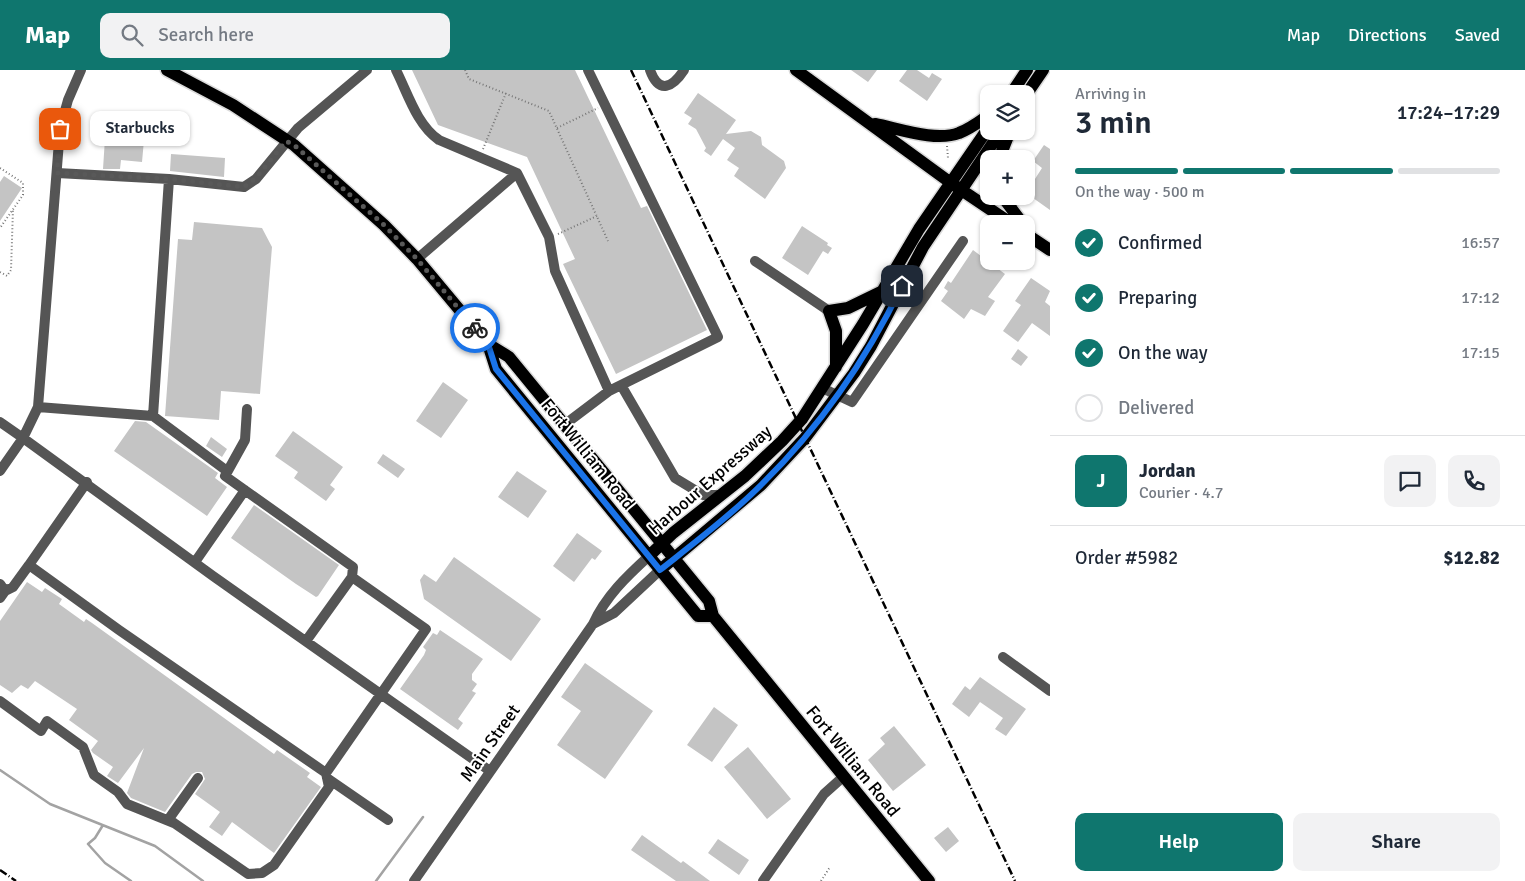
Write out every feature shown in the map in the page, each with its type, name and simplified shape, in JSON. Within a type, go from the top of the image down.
[{"type":"main road","name":"Fort William Road","points":[[167,70],[233,105],[294,145],[384,225],[417,259],[488,344],[509,358],[663,543],[709,601],[713,616],[929,881]]},
{"type":"main road","points":[[796,70],[999,215]]},
{"type":"main road","points":[[1017,85],[1027,70]]},
{"type":"main road","points":[[1033,85],[1043,70]]},
{"type":"main road","points":[[871,123],[933,137],[958,134],[980,121]]},
{"type":"main road","name":"Harbour Expressway","points":[[660,570],[761,485],[805,438],[838,395],[871,346],[982,140]]},
{"type":"main road","name":"Harbour Expressway","points":[[649,556],[745,476],[782,441],[802,418],[836,367],[919,229],[994,140]]},
{"type":"main road","points":[[1035,239],[1050,250]]},
{"type":"main road","points":[[836,367],[836,332],[828,311],[848,308],[883,291]]},
{"type":"main road","name":"Fort William Road","points":[[488,344],[496,369],[698,616],[713,616]]},
{"type":"street","points":[[0,471],[23,438],[38,407],[63,117],[81,70]]},
{"type":"street","points":[[57,173],[169,179],[244,187],[256,178],[298,128],[367,70]]},
{"type":"street","points":[[396,70],[426,130],[439,140],[517,174],[549,237],[555,271],[609,391]]},
{"type":"street","points":[[564,425],[609,391],[718,338],[588,70]]},
{"type":"street","points":[[650,70],[658,84],[664,86],[671,86],[684,70]]},
{"type":"street","points":[[417,259],[517,174]]},
{"type":"street","points":[[153,416],[169,179]]},
{"type":"street","points":[[822,388],[852,402],[963,241]]},
{"type":"street","points":[[755,262],[828,311]]},
{"type":"street","points":[[621,385],[675,478],[703,495],[720,495]]},
{"type":"street","points":[[38,407],[153,416],[227,471]]},
{"type":"street","points":[[247,409],[245,440],[225,476],[353,567],[352,578],[306,641]]},
{"type":"street","points":[[0,422],[87,482],[195,562],[490,771]]},
{"type":"street","points":[[2,591],[12,587],[87,482]]},
{"type":"street","points":[[195,562],[245,490]]},
{"type":"street","name":"Main Street","points":[[414,881],[593,624],[602,605],[649,556]]},
{"type":"street","points":[[29,565],[388,820]]},
{"type":"street","name":"Main Street","points":[[593,624],[614,614],[660,570]]},
{"type":"street","points":[[0,701],[40,731],[47,721],[83,747],[94,776],[118,792],[127,804],[168,820],[248,874],[262,874],[274,865],[329,787],[327,775],[426,629],[352,578]]},
{"type":"street","points":[[1003,657],[1050,691]]},
{"type":"street","points":[[763,881],[824,794],[843,777]]},
{"type":"street","points":[[168,820],[198,778]]},
{"type":"path","points":[[465,70],[469,79],[550,111],[608,241]]},
{"type":"path","points":[[480,157],[506,93]]},
{"type":"path","points":[[557,128],[605,104]]},
{"type":"path","points":[[947,144],[948,158]]},
{"type":"path","points":[[0,168],[23,184],[23,195],[0,228]]},
{"type":"path","points":[[0,272],[6,276],[11,270],[13,209]]},
{"type":"path","points":[[549,237],[563,233],[597,216]]},
{"type":"path","points":[[821,881],[830,868]]},
{"type":"building","points":[[412,70],[575,70],[641,208],[647,206],[707,330],[616,374],[563,264],[575,259],[527,157],[438,125]]},
{"type":"building","points":[[851,70],[877,70],[868,82]]},
{"type":"building","points":[[907,70],[917,70],[929,78],[932,73],[942,79],[927,101],[899,81]]},
{"type":"building","points":[[698,93],[736,120],[726,134],[751,131],[761,137],[762,145],[784,161],[786,168],[765,199],[734,176],[739,168],[727,160],[735,148],[723,139],[711,156],[704,151],[706,148],[696,129],[688,124],[692,118],[684,113]]},
{"type":"building","points":[[106,123],[123,125],[123,138],[144,140],[142,162],[121,160],[120,169],[103,169]]},
{"type":"building","points":[[1044,145],[1050,149],[1050,210],[1035,199],[1035,179],[1042,168],[1035,163],[1035,158]]},
{"type":"building","points":[[171,154],[225,158],[224,177],[170,171]]},
{"type":"building","points":[[4,176],[22,188],[0,221],[0,182]]},
{"type":"building","points":[[194,222],[262,228],[272,247],[260,394],[221,391],[219,420],[165,416],[178,239],[192,240]]},
{"type":"building","points":[[802,226],[828,243],[827,245],[832,248],[828,254],[823,251],[808,275],[782,258]]},
{"type":"building","points":[[973,250],[980,255],[980,270],[1000,270],[1005,274],[988,297],[995,301],[985,316],[971,309],[964,319],[941,301],[948,291],[944,288],[948,281],[951,283]]},
{"type":"building","points":[[1031,278],[1050,291],[1045,302],[1050,306],[1050,336],[1032,323],[1018,342],[1003,331],[1021,305],[1015,301]]},
{"type":"building","points":[[1018,349],[1028,357],[1021,366],[1011,359]]},
{"type":"building","points":[[443,382],[468,400],[441,438],[416,421]]},
{"type":"building","points":[[135,421],[146,422],[218,473],[215,478],[227,487],[207,516],[114,451]]},
{"type":"building","points":[[293,431],[343,467],[330,485],[335,489],[326,501],[294,478],[298,472],[275,456]]},
{"type":"building","points":[[211,437],[227,449],[222,457],[206,446]]},
{"type":"building","points":[[383,454],[405,469],[398,478],[377,463]]},
{"type":"building","points":[[517,471],[547,491],[528,518],[498,497]]},
{"type":"building","points":[[254,505],[339,565],[318,596],[316,597],[296,584],[231,538]]},
{"type":"building","points":[[577,533],[602,551],[595,560],[592,558],[574,582],[553,566]]},
{"type":"building","points":[[454,557],[541,619],[511,661],[424,599],[420,580],[424,574],[436,582]]},
{"type":"building","points":[[27,582],[42,592],[45,588],[62,599],[59,604],[84,622],[86,619],[92,623],[274,754],[277,750],[310,773],[307,777],[321,787],[274,853],[232,822],[222,836],[209,827],[220,812],[195,794],[205,779],[202,772],[192,774],[165,812],[131,798],[127,793],[144,748],[118,783],[107,776],[113,767],[91,750],[98,741],[69,720],[77,709],[35,681],[28,689],[21,685],[12,693],[0,685],[0,621]]},
{"type":"building","points":[[440,630],[483,659],[472,674],[472,680],[477,684],[472,691],[476,693],[458,719],[463,723],[458,730],[400,689],[424,655],[426,650],[423,647],[433,633],[437,635]]},
{"type":"building","points":[[585,663],[653,711],[605,779],[557,745],[581,711],[561,697]]},
{"type":"building","points":[[980,677],[1026,709],[1006,736],[995,729],[1003,718],[980,702],[969,717],[952,704],[965,686],[970,690]]},
{"type":"building","points":[[714,707],[738,725],[712,762],[687,745]]},
{"type":"building","points":[[894,726],[926,765],[893,791],[868,760],[885,744],[880,738]]},
{"type":"building","points":[[748,747],[791,799],[767,819],[724,767]]},
{"type":"building","points":[[948,827],[959,841],[946,852],[934,838]]},
{"type":"building","points":[[642,835],[710,881],[676,881],[631,850]]},
{"type":"building","points":[[718,839],[749,860],[739,875],[708,853]]},
{"type":"waterway","points":[[0,770],[50,804],[155,846],[203,881]]},
{"type":"waterway","points":[[376,881],[423,817]]},
{"type":"waterway","points":[[103,825],[95,838],[88,844],[105,863],[131,881]]},
{"type":"railway","points":[[631,70],[1015,881]]},
{"type":"railway","points":[[0,870],[16,881]]},
{"type":"way so far","points":[[60,129],[57,173],[169,179],[244,187],[256,178],[286,141],[294,145],[384,225],[417,259],[475,328]]},
{"type":"place","name":"Starbucks","points":[[60,129]]},
{"type":"route","points":[[475,328],[488,344],[496,369],[660,570],[761,485],[805,438],[854,373],[871,346],[902,286]]}]
